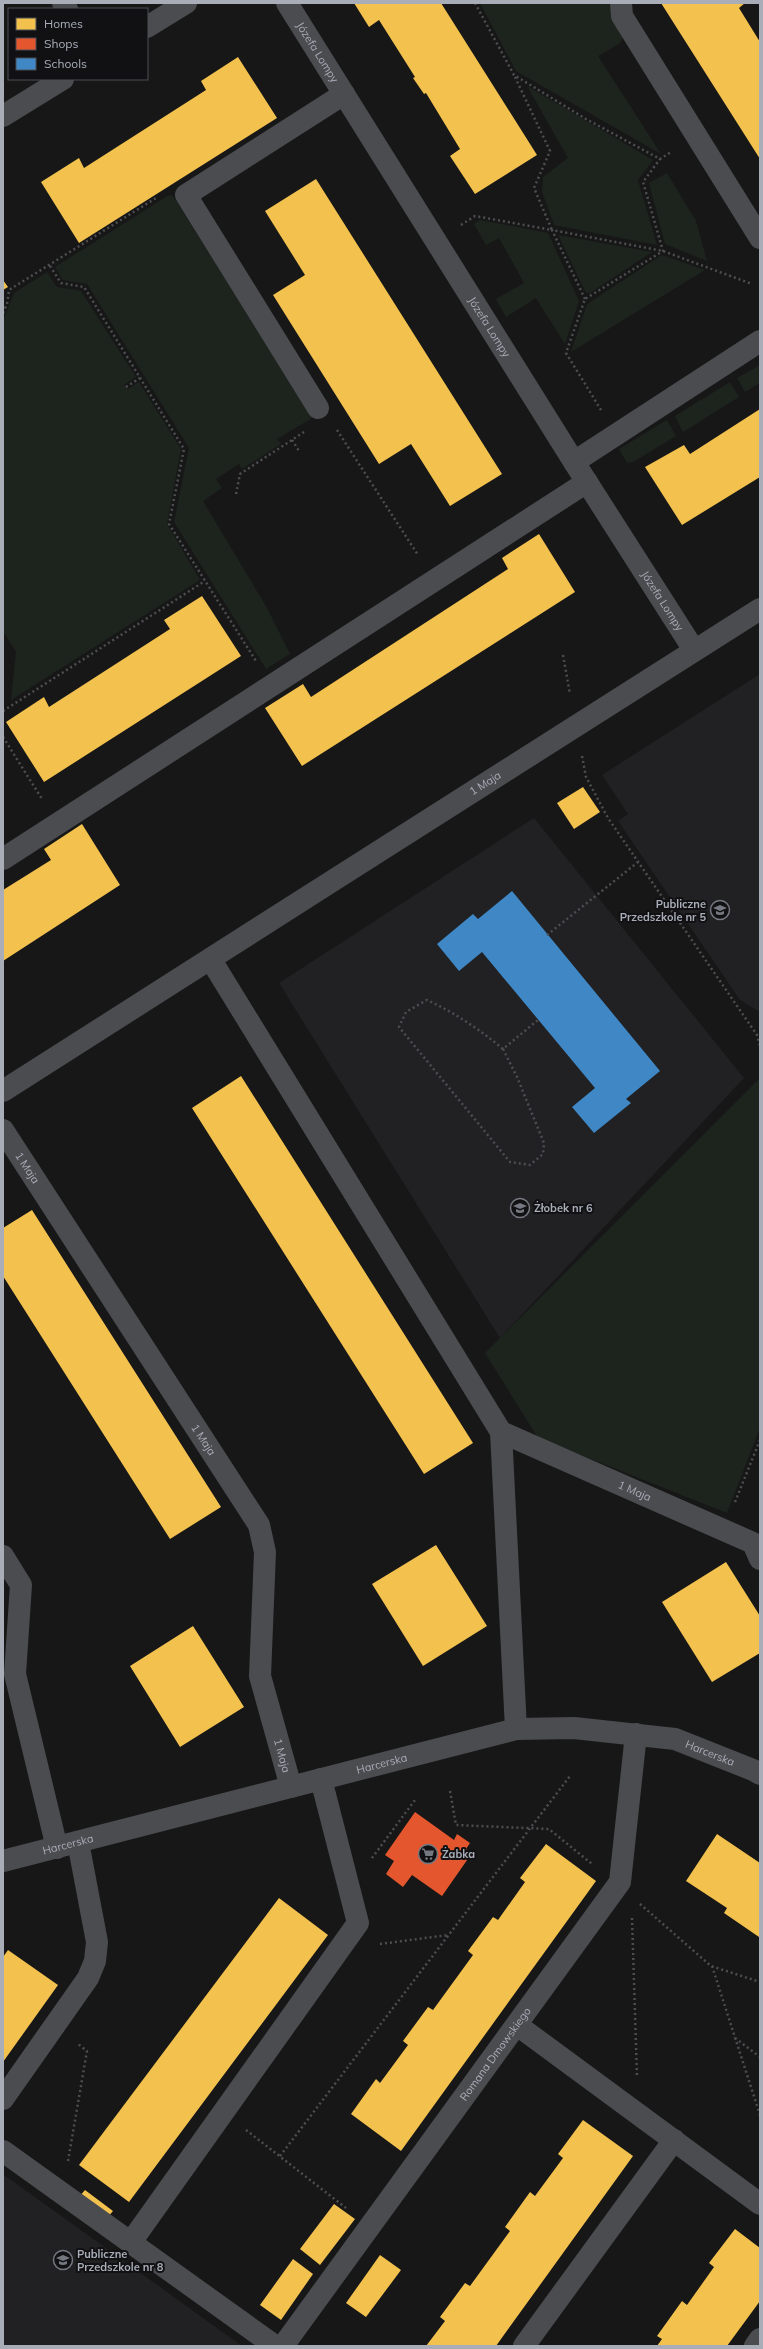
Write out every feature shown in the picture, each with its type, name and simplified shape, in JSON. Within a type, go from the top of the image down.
[{"type":"street","points":[[148,26],[186,3]]},
{"type":"street","name":"Józefa Lompy","points":[[287,3],[574,462],[694,650]]},
{"type":"street","points":[[621,3],[622,16],[760,238]]},
{"type":"street","points":[[3,116],[61,80]]},
{"type":"street","points":[[325,414],[186,195],[344,94]]},
{"type":"street","points":[[574,462],[760,342]]},
{"type":"street","points":[[3,859],[587,482]]},
{"type":"street","name":"1 Maja","points":[[3,1091],[211,960],[575,724],[760,609]]},
{"type":"street","points":[[211,960],[501,1432],[516,1729]]},
{"type":"street","name":"1 Maja","points":[[3,1130],[259,1526],[265,1552],[260,1676],[291,1787]]},
{"type":"street","name":"1 Maja","points":[[501,1432],[752,1543],[760,1559]]},
{"type":"street","points":[[3,1556],[21,1585],[15,1674],[96,1942],[95,1961],[88,1978],[3,2099]]},
{"type":"street","name":"Harcerska","points":[[3,1861],[516,1729],[574,1728],[675,1739],[758,1766]]},
{"type":"street","name":"Romana Dmowskiego","points":[[283,2346],[620,1882],[636,1734]]},
{"type":"street","points":[[131,2242],[358,1923],[321,1779]]},
{"type":"street","points":[[517,2025],[760,2204]]},
{"type":"street","points":[[524,2346],[674,2140]]},
{"type":"street","points":[[3,2151],[275,2346]]},
{"type":"street","points":[[755,2346],[760,2339]]},
{"type":"path","points":[[475,3],[514,75],[550,151],[534,188],[585,300]]},
{"type":"path","points":[[514,75],[586,119],[660,159]]},
{"type":"path","points":[[663,251],[643,182],[660,159],[698,138]]},
{"type":"path","points":[[435,240],[475,216],[663,251],[752,284]]},
{"type":"path","points":[[616,434],[566,353],[585,300],[663,251]]},
{"type":"path","points":[[50,266],[61,283],[84,287],[184,449],[169,524],[272,685]]},
{"type":"path","points":[[126,387],[140,378]]},
{"type":"path","points":[[236,494],[240,474],[313,426],[325,414],[435,580]]},
{"type":"path","points":[[292,440],[299,450]]},
{"type":"path","points":[[3,711],[205,581]]},
{"type":"path","points":[[563,655],[586,777],[608,818],[756,1036],[760,1046]]},
{"type":"path","points":[[3,737],[57,824]]},
{"type":"path","points":[[547,935],[638,862]]},
{"type":"path","points":[[426,1000],[450,1010],[503,1048],[517,1077],[544,1143],[543,1154],[530,1165],[510,1162],[399,1027],[406,1012],[426,1000]]},
{"type":"path","points":[[503,1048],[538,1020]]},
{"type":"path","points":[[724,1530],[760,1440]]},
{"type":"path","points":[[280,2156],[570,1776]]},
{"type":"path","points":[[349,1889],[415,1800]]},
{"type":"path","points":[[632,1913],[638,2114]]},
{"type":"path","points":[[340,1949],[449,1935]]},
{"type":"path","points":[[711,1966],[760,2115]]},
{"type":"path","points":[[55,2025],[87,2051],[63,2193]]},
{"type":"path","points":[[735,2038],[760,2057]]},
{"type":"path","points":[[223,2112],[370,2226]]},
{"type":"shaded area","points":[[480,3],[614,3],[623,38],[619,44],[598,56],[661,154],[516,71]]},
{"type":"shaded area","points":[[527,86],[653,160],[638,180],[657,245],[554,225],[542,192],[543,177],[568,158]]},
{"type":"shaded area","points":[[667,173],[696,221],[707,261],[665,244],[649,183]]},
{"type":"shaded area","points":[[169,195],[173,196],[312,418],[277,439],[281,444],[242,469],[239,464],[216,479],[222,488],[203,501],[267,608],[290,654],[266,669],[174,522],[189,448],[87,284],[63,280],[55,267]]},
{"type":"shaded area","points":[[480,220],[548,233],[579,301],[565,344],[536,298],[506,317],[496,299],[524,283],[499,238],[486,245],[474,224]]},
{"type":"shaded area","points":[[558,235],[652,252],[590,293],[586,293]]},
{"type":"shaded area","points":[[662,255],[705,270],[571,352],[587,304]]},
{"type":"shaded area","points":[[47,272],[57,287],[81,291],[136,377],[124,385],[128,389],[139,382],[181,449],[167,524],[200,580],[11,700],[16,652],[5,634],[3,635],[3,321],[14,293]]},
{"type":"shaded area","points":[[760,365],[760,383],[745,392],[737,378]]},
{"type":"shaded area","points":[[730,382],[739,397],[683,432],[675,416]]},
{"type":"shaded area","points":[[667,420],[676,436],[633,462],[627,463],[619,449]]},
{"type":"shaded area","name":"Publiczne Przedszkole nr 5","points":[[760,674],[760,1012],[740,1000],[618,821],[628,814],[602,775]]},
{"type":"shaded area","name":"Żłobek nr 6","points":[[534,818],[744,1078],[500,1338],[279,983]]},
{"type":"shaded area","points":[[760,1078],[760,1428],[727,1513],[538,1438],[485,1353]]},
{"type":"shaded area","name":"Publiczne Przedszkole nr 8","points":[[3,2174],[242,2346],[3,2346]]},
{"type":"building: Homes","points":[[354,3],[441,3],[537,155],[475,194],[450,156],[460,149],[426,93],[424,94],[413,78],[415,77],[379,20],[369,27]]},
{"type":"building: Homes","points":[[661,3],[745,3],[739,8],[760,42],[760,159]]},
{"type":"building: Homes","points":[[238,57],[277,118],[79,243],[41,182],[79,158],[84,168],[206,90],[201,81]]},
{"type":"building: Homes","points":[[316,179],[502,474],[450,506],[411,444],[379,464],[273,295],[305,275],[265,211]]},
{"type":"building: Homes","points":[[3,280],[8,287],[3,290]]},
{"type":"building: Homes","points":[[760,409],[760,477],[682,525],[645,467],[684,445],[690,454]]},
{"type":"building: Homes","points":[[539,534],[575,592],[302,766],[265,708],[303,684],[311,697],[508,569],[502,558]]},
{"type":"building: Homes","points":[[202,596],[241,656],[44,782],[6,722],[44,697],[49,707],[170,629],[164,620]]},
{"type":"building: Homes","points":[[583,787],[600,812],[574,829],[557,803]]},
{"type":"building: Homes","points":[[82,824],[120,885],[3,961],[3,890],[51,860],[44,849]]},
{"type":"building: Homes","points":[[241,1076],[473,1443],[424,1474],[192,1108]]},
{"type":"building: Homes","points":[[32,1210],[221,1507],[170,1539],[3,1276],[3,1228]]},
{"type":"building: Homes","points":[[436,1545],[487,1626],[423,1666],[372,1584]]},
{"type":"building: Homes","points":[[726,1562],[760,1616],[760,1653],[712,1682],[662,1602]]},
{"type":"building: Homes","points":[[193,1626],[244,1707],[180,1747],[130,1666]]},
{"type":"building: Homes","points":[[717,1834],[760,1863],[759,1937],[724,1913],[727,1908],[686,1881]]},
{"type":"building: Homes","points":[[546,1844],[596,1881],[401,2151],[351,2114],[376,2079],[380,2083],[408,2045],[403,2041],[428,2007],[433,2010],[473,1955],[468,1951],[493,1917],[498,1920],[525,1882],[520,1878]]},
{"type":"building: Homes","points":[[279,1898],[328,1935],[129,2202],[79,2165]]},
{"type":"building: Homes","points":[[8,1950],[58,1985],[3,2062],[3,1957]]},
{"type":"building: Homes","points":[[583,2120],[633,2156],[496,2346],[426,2346],[445,2321],[440,2317],[465,2283],[470,2286],[510,2231],[505,2227],[530,2192],[535,2196],[563,2158],[558,2154]]},
{"type":"building: Homes","points":[[85,2190],[113,2211],[107,2218],[79,2197]]},
{"type":"building: Homes","points":[[334,2204],[355,2219],[320,2265],[300,2249]]},
{"type":"building: Homes","points":[[735,2229],[760,2248],[760,2301],[727,2346],[657,2346],[662,2339],[657,2336],[682,2301],[687,2305],[714,2267],[709,2263]]},
{"type":"building: Homes","points":[[380,2255],[401,2270],[366,2317],[346,2303]]},
{"type":"building: Homes","points":[[293,2259],[313,2274],[281,2320],[260,2305]]},
{"type":"building: Shops","name":"Żabka","points":[[415,1812],[454,1840],[457,1834],[470,1843],[466,1849],[472,1853],[442,1896],[412,1875],[403,1887],[386,1874],[394,1861],[385,1855]]},
{"type":"building: Schools","points":[[512,891],[660,1071],[626,1099],[631,1103],[594,1133],[572,1107],[595,1088],[482,952],[459,971],[437,944],[473,914],[478,919]]},
{"type":"place","name":"Publiczne Przedszkole nr 5","points":[[720,910]]},
{"type":"place","name":"Żłobek nr 6","points":[[520,1208]]},
{"type":"place","name":"Żabka","points":[[428,1854]]},
{"type":"place","name":"Publiczne Przedszkole nr 8","points":[[63,2260]]}]
